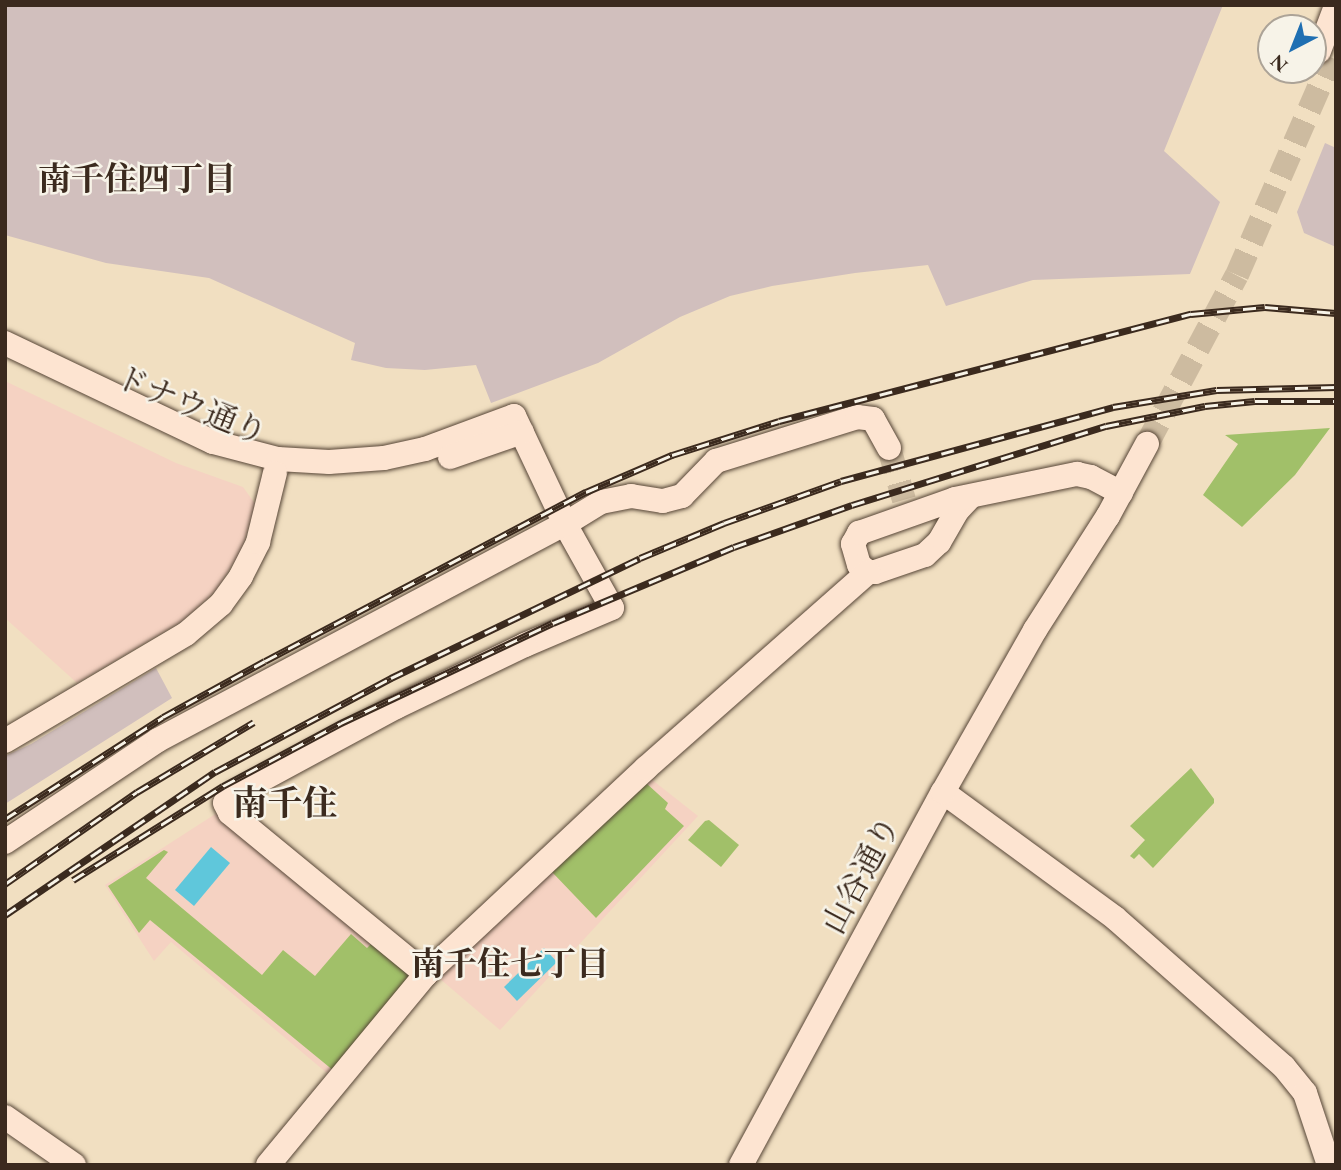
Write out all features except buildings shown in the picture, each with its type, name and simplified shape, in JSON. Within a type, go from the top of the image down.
[{"type":"street","points":[[1329,52],[1336,6]]},
{"type":"street","name":"ドナウ通り","points":[[5,343],[213,442],[278,459],[329,462],[384,458],[518,424]]},
{"type":"street","name":"ドナウ通り","points":[[5,360],[180,444],[241,466],[275,473],[330,478],[380,474],[433,462],[518,424]]},
{"type":"street","points":[[5,842],[158,740],[610,498],[631,496],[663,501],[682,496],[716,461],[857,417],[873,419],[889,448]]},
{"type":"street","points":[[426,974],[230,813],[225,803],[235,794],[396,708],[525,645],[612,608],[565,524],[518,424]]},
{"type":"street","name":"山谷通り","points":[[741,1165],[943,792],[1139,444]]},
{"type":"street","points":[[5,741],[186,634],[214,611],[235,586],[258,542],[275,473]]},
{"type":"street","points":[[868,572],[859,565],[853,550],[855,537],[906,507],[970,497],[1077,474],[1115,489]]},
{"type":"street","points":[[268,1165],[426,974],[646,768],[868,572],[917,558],[932,550],[970,497]]},
{"type":"street","points":[[943,792],[1115,918],[1284,1067],[1305,1093],[1329,1165]]},
{"type":"street","points":[[5,1117],[74,1165]]},
{"type":"shaded area","points":[[5,5],[1223,5],[1164,151],[1220,202],[1190,274],[1033,280],[946,306],[928,265],[772,286],[730,296],[680,317],[598,363],[491,403],[476,365],[425,370],[386,368],[351,360],[355,343],[209,278],[106,263],[5,235]]},
{"type":"shaded area","points":[[1325,143],[1336,148],[1336,247],[1304,233],[1297,212]]},
{"type":"shaded area","points":[[5,381],[176,463],[243,487],[256,505],[242,549],[218,588],[207,599],[181,622],[77,683],[5,618]]},
{"type":"shaded area","points":[[156,668],[172,698],[5,804],[5,756],[31,744]]},
{"type":"shaded area","points":[[646,775],[698,816],[500,1030],[439,978]]},
{"type":"shaded area","points":[[220,811],[417,973],[334,1079],[171,942],[154,961],[105,885]]},
{"type":"green space","points":[[1330,428],[1295,475],[1242,527],[1203,495],[1238,444],[1225,435]]},
{"type":"green space","points":[[1191,768],[1214,799],[1214,803],[1153,868],[1139,854],[1134,859],[1130,856],[1145,840],[1130,826]]},
{"type":"green space","points":[[646,783],[668,803],[665,809],[684,826],[596,918],[552,872]]},
{"type":"green space","points":[[709,820],[739,845],[721,867],[688,840]]},
{"type":"green space","points":[[164,850],[168,852],[146,878],[262,975],[283,950],[315,976],[351,934],[367,948],[371,944],[411,977],[334,1071],[150,920],[139,933],[108,886]]},
{"type":"water","points":[[211,847],[230,863],[194,906],[175,890]]},
{"type":"water","points":[[544,948],[557,962],[517,1001],[504,987]]},
{"type":"tunnel","points":[[1147,444],[1237,275],[1332,58]]},
{"type":"tunnel","points":[[889,448],[904,500]]},
{"type":"railway","points":[[5,819],[163,717],[265,661],[586,492],[672,455],[779,421],[1191,314],[1265,307],[1336,313]]},
{"type":"railway","points":[[5,915],[215,772],[391,678],[640,558],[724,523],[841,481],[1113,407],[1217,390],[1336,387]]},
{"type":"railway","points":[[73,880],[223,786],[341,723],[553,623],[734,547],[852,505],[1106,426],[1205,406],[1255,401],[1336,401]]},
{"type":"railway","points":[[5,884],[137,792],[254,722]]},
{"type":"district","name":"南千住四丁目","points":[[137,179]]},
{"type":"district","name":"南千住","points":[[285,803]]},
{"type":"district","name":"南千住七丁目","points":[[510,964]]}]
